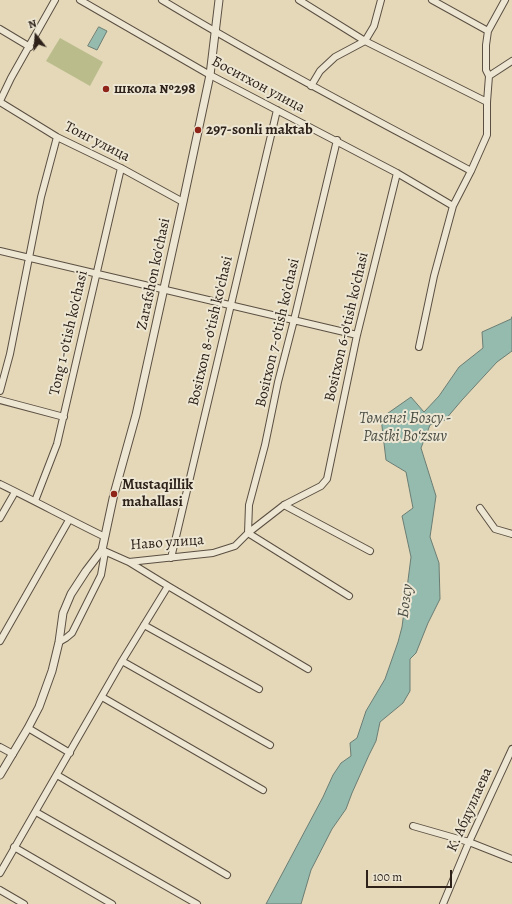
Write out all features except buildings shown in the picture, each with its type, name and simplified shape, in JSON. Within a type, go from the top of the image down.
[{"type":"street","points":[[0,102],[11,78],[55,0]]},
{"type":"street","name":"Боситхон улица","points":[[80,0],[210,75],[336,140],[397,173],[453,206]]},
{"type":"street","name":"Боситхон улица","points":[[162,0],[216,33],[311,86],[472,171]]},
{"type":"street","name":"Zarafshon ko'chasi","points":[[103,551],[114,494],[136,415],[210,75],[220,0]]},
{"type":"street","points":[[299,0],[365,41],[487,102]]},
{"type":"street","points":[[311,86],[320,71],[335,57],[365,41],[374,26],[381,0]]},
{"type":"street","points":[[432,0],[488,31]]},
{"type":"street","points":[[420,347],[434,276],[453,206],[472,171],[487,135],[489,76],[486,70],[486,45],[488,31],[505,0]]},
{"type":"street","points":[[0,29],[30,46]]},
{"type":"street","points":[[489,76],[512,60]]},
{"type":"street","name":"Тонг улица","points":[[0,102],[57,137],[121,168],[183,202]]},
{"type":"street","name":"Bositxon 8-o'tish ko'chasi","points":[[171,558],[276,110]]},
{"type":"street","points":[[0,391],[10,354],[41,197],[57,137]]},
{"type":"street","name":"Bositxon 7-o'tish ko'chasi","points":[[248,533],[249,505],[265,445],[278,382],[336,140]]},
{"type":"street","name":"Tong 1-o'tish ko'chasi","points":[[35,501],[57,444],[64,417],[121,168]]},
{"type":"street","name":"Bositxon 6-o'tish ko'chasi","points":[[321,486],[327,479],[357,335],[397,173]]},
{"type":"street","points":[[0,250],[28,258],[357,335]]},
{"type":"street","points":[[0,400],[64,417]]},
{"type":"street","points":[[0,484],[105,537]]},
{"type":"street","name":"Наво улица","points":[[103,551],[129,562],[213,553],[235,546],[248,533],[284,505],[321,486]]},
{"type":"street","points":[[0,518],[16,492]]},
{"type":"street","points":[[284,505],[370,551]]},
{"type":"street","points":[[480,508],[495,529],[512,534]]},
{"type":"street","points":[[0,641],[69,520]]},
{"type":"street","points":[[248,533],[350,596]]},
{"type":"street","points":[[0,775],[39,707],[52,671],[59,642],[63,613],[71,594],[86,571],[103,551]]},
{"type":"street","points":[[59,642],[72,633],[101,575],[103,551]]},
{"type":"street","points":[[129,562],[308,669]]},
{"type":"street","points":[[0,873],[122,661],[168,586]]},
{"type":"street","points":[[144,625],[259,689]]},
{"type":"street","points":[[122,661],[270,745]]},
{"type":"street","points":[[102,697],[263,790]]},
{"type":"street","points":[[28,728],[70,753]]},
{"type":"street","points":[[0,747],[13,754]]},
{"type":"street","name":"К. Абдуллаева","points":[[444,904],[469,842],[512,749]]},
{"type":"street","points":[[57,776],[227,876]]},
{"type":"street","points":[[36,812],[197,904]]},
{"type":"street","points":[[413,826],[469,842],[512,859]]},
{"type":"street","points":[[14,847],[112,904]]},
{"type":"street","points":[[0,890],[24,904]]},
{"type":"green space","points":[[60,38],[103,62],[90,86],[46,61]]},
{"type":"water","points":[[99,27],[107,31],[97,50],[88,46]]},
{"type":"water","name":"Төменгі Бозсу - Pastki Boʻzsuv","points":[[512,317],[512,351],[497,362],[445,420],[430,425],[421,448],[436,496],[430,537],[439,563],[440,599],[428,623],[416,653],[410,659],[410,691],[403,703],[380,722],[376,741],[346,809],[332,829],[311,870],[301,904],[266,904],[323,797],[333,775],[341,763],[351,756],[350,743],[357,738],[366,711],[385,679],[402,627],[411,557],[402,516],[413,508],[406,472],[386,460],[381,418],[411,397],[424,412],[439,396],[459,367],[483,348],[482,332],[511,319]]},
{"type":"place","name":"школа №298","points":[[106,89]]},
{"type":"place","name":"297-sonli maktab","points":[[198,130]]},
{"type":"place","name":"Mustaqillik mahallasi","points":[[114,494]]},
{"type":"water label","name":"Бозсу","points":[[406,601]]}]
